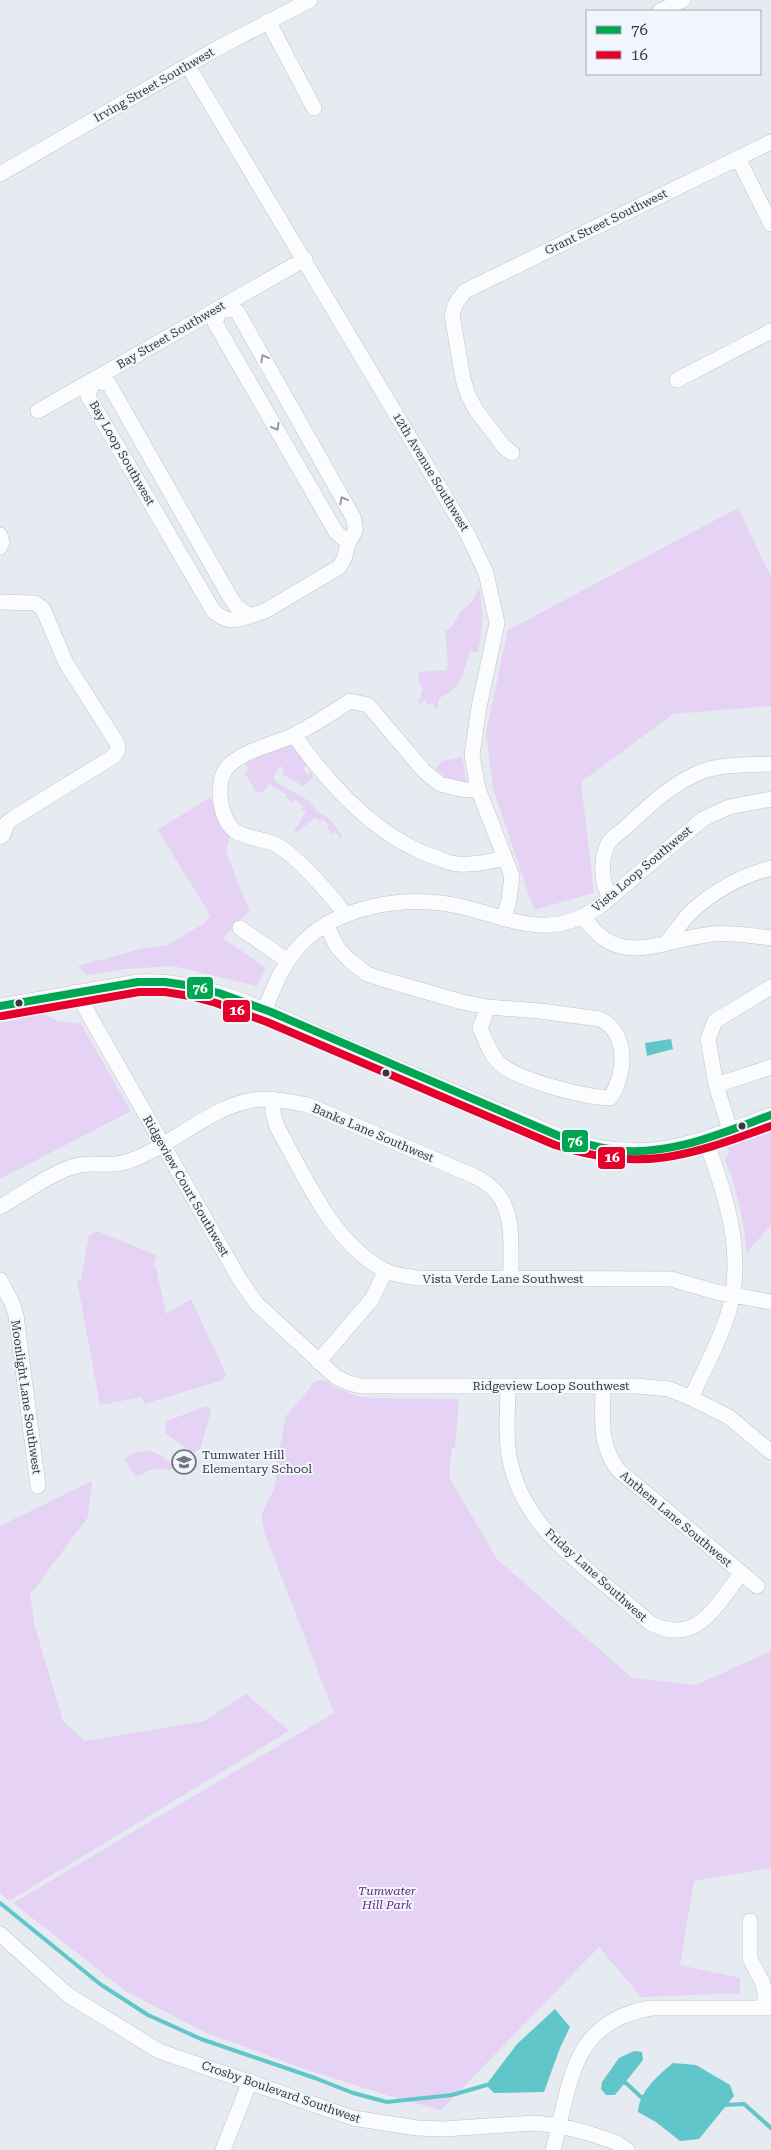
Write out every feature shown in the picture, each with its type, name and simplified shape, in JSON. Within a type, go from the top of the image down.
[{"type":"street","name":"Irving Street Southwest","points":[[0,174],[268,21],[310,0]]},
{"type":"street","points":[[662,10],[683,0]]},
{"type":"street","points":[[268,21],[314,108]]},
{"type":"street","name":"12th Avenue Southwest","points":[[188,66],[248,169],[305,259],[468,535],[486,573],[497,623],[479,707],[472,755],[478,789],[512,876],[504,919]]},
{"type":"street","name":"Grant Street Southwest","points":[[512,453],[504,447],[476,410],[468,395],[463,379],[452,315],[456,303],[465,291],[771,142]]},
{"type":"street","points":[[738,158],[771,224]]},
{"type":"street","name":"Bay Street Southwest","points":[[38,411],[305,259]]},
{"type":"street","points":[[220,308],[215,323],[336,532],[348,544]]},
{"type":"street","name":"Bay Loop Southwest","points":[[220,308],[237,311],[352,517],[356,527],[354,536],[348,544],[346,558],[339,567],[266,610],[250,616],[234,621],[223,619],[214,612],[88,396],[93,380],[109,384],[230,597],[237,607],[250,616]]},
{"type":"street","points":[[677,380],[771,331]]},
{"type":"street","points":[[0,535],[2,542],[0,547]]},
{"type":"street","points":[[0,602],[35,603],[43,610],[66,662],[116,743],[118,750],[114,756],[38,801],[15,817],[7,823],[3,835],[0,837]]},
{"type":"street","points":[[345,914],[329,893],[282,849],[268,841],[235,831],[225,818],[220,786],[223,772],[229,766],[252,752],[294,735],[350,702],[368,705],[424,771],[435,780],[451,788],[478,789]]},
{"type":"street","points":[[294,735],[309,756],[348,801],[395,837],[426,854],[457,865],[484,863],[504,858]]},
{"type":"street","points":[[610,897],[605,889],[604,880],[604,856],[609,842],[659,796],[703,772],[717,768],[771,764]]},
{"type":"street","name":"Vista Loop Southwest","points":[[264,1011],[281,972],[288,961],[310,936],[326,924],[345,914],[364,908],[400,903],[439,902],[539,926],[565,923],[584,917],[703,819],[729,807],[771,799]]},
{"type":"street","points":[[668,941],[691,912],[726,885],[756,872],[771,868]]},
{"type":"street","points":[[584,917],[592,930],[602,939],[633,949],[713,934],[737,934],[771,938]]},
{"type":"street","points":[[326,924],[337,947],[349,960],[367,974],[433,995],[488,1007],[540,1010],[600,1019],[607,1023],[619,1038],[622,1054],[617,1087],[610,1098],[564,1091],[510,1070],[498,1062],[480,1028],[488,1007]]},
{"type":"street","points":[[240,928],[288,961]]},
{"type":"street","points":[[0,1006],[138,982],[172,982],[211,990],[578,1144],[608,1150],[653,1151],[679,1147],[771,1115]]},
{"type":"street","points":[[730,1130],[716,1085],[708,1039],[715,1021],[771,987]]},
{"type":"street","name":"Ridgeview Court Southwest","points":[[76,992],[240,1280],[257,1304],[318,1362]]},
{"type":"street","points":[[716,1085],[771,1067]]},
{"type":"street","name":"Banks Lane Southwest","points":[[0,1207],[66,1169],[80,1165],[124,1163],[162,1145],[225,1109],[252,1101],[273,1099],[308,1105],[480,1178],[492,1186],[503,1199],[508,1214],[511,1278]]},
{"type":"street","name":"Vista Verde Lane Southwest","points":[[273,1099],[273,1113],[277,1127],[331,1221],[343,1238],[385,1272],[417,1278],[671,1279],[716,1292],[771,1302]]},
{"type":"street","points":[[692,1398],[717,1342],[733,1294],[735,1258],[730,1216],[705,1139]]},
{"type":"street","points":[[318,1362],[372,1299],[385,1272]]},
{"type":"street","name":"Moonlight Lane Southwest","points":[[0,1280],[16,1315],[38,1486]]},
{"type":"street","name":"Ridgeview Loop Southwest","points":[[318,1362],[336,1376],[349,1383],[361,1386],[603,1386],[669,1389],[692,1398],[729,1417],[771,1452]]},
{"type":"street","name":"Anthem Lane Southwest","points":[[603,1386],[603,1437],[606,1451],[618,1470],[757,1586]]},
{"type":"street","name":"Friday Lane Southwest","points":[[508,1387],[509,1455],[518,1488],[526,1504],[539,1523],[556,1542],[650,1623],[663,1630],[678,1632],[692,1628],[702,1621],[741,1574]]},
{"type":"street","points":[[553,2150],[570,2076],[579,2056],[595,2035],[622,2017],[651,2008],[768,2008],[762,1981],[750,1959],[750,1921]]},
{"type":"street","name":"Crosby Boulevard Southwest","points":[[0,1934],[68,1995],[159,2051],[353,2118],[391,2125],[443,2129],[518,2124],[560,2126],[615,2142],[627,2150]]},
{"type":"street","points":[[223,2150],[250,2081]]},
{"type":"green space","points":[[738,508],[771,577],[771,706],[673,714],[581,782],[594,893],[534,910],[493,788],[486,732],[508,630]]},
{"type":"green space","points":[[479,588],[482,620],[478,652],[470,651],[457,685],[453,690],[439,698],[437,709],[432,703],[428,705],[425,700],[420,704],[418,702],[423,690],[418,679],[419,672],[446,670],[448,665],[445,631],[452,627],[461,611],[472,602]]},
{"type":"green space","points":[[291,744],[307,765],[303,768],[307,774],[312,772],[313,778],[303,786],[282,774],[283,768],[280,766],[273,777],[275,781],[304,798],[316,811],[328,818],[342,836],[341,839],[335,832],[332,834],[327,828],[329,825],[323,819],[320,821],[315,817],[298,832],[294,831],[306,812],[301,809],[303,806],[295,800],[293,803],[286,798],[287,795],[269,784],[263,793],[255,791],[245,773],[249,769],[245,763]]},
{"type":"green space","points":[[462,757],[467,784],[452,781],[435,769],[442,761]]},
{"type":"green space","points":[[210,797],[220,820],[230,834],[226,851],[250,910],[223,938],[266,968],[257,986],[173,966],[125,969],[86,975],[78,966],[144,948],[166,946],[206,922],[210,915],[158,830]]},
{"type":"green space","points":[[44,1014],[57,1021],[81,1024],[131,1111],[0,1179],[0,1023]]},
{"type":"green space","points":[[771,1128],[771,1224],[747,1253],[739,1206],[725,1159],[729,1153],[727,1147],[731,1143]]},
{"type":"green space","points":[[97,1231],[156,1255],[153,1267],[156,1267],[166,1314],[191,1299],[226,1374],[223,1380],[144,1404],[142,1397],[100,1405],[77,1280],[81,1280],[89,1235]]},
{"type":"green space","name":"Tumwater Hill Park","points":[[319,1380],[328,1381],[331,1386],[357,1396],[459,1399],[455,1448],[452,1448],[449,1477],[497,1559],[632,1678],[696,1685],[771,1651],[771,1868],[694,1881],[680,1965],[740,1978],[740,1993],[641,1997],[599,1947],[441,2110],[389,2096],[299,2067],[207,2033],[127,1992],[13,1903],[334,1713],[265,1534],[262,1519],[262,1514],[276,1482],[275,1472],[286,1416],[310,1388],[312,1383]]},
{"type":"green space","points":[[208,1407],[211,1411],[200,1449],[193,1453],[165,1433],[166,1423],[169,1420]]},
{"type":"green space","points":[[149,1450],[164,1457],[175,1468],[147,1471],[142,1475],[135,1476],[125,1459],[133,1453]]},
{"type":"green space","points":[[92,1481],[88,1517],[30,1595],[35,1627],[63,1721],[85,1741],[204,1721],[246,1694],[289,1731],[9,1901],[0,1893],[0,1526]]},
{"type":"water","points":[[671,1039],[673,1049],[647,1056],[645,1043]]},
{"type":"water","points":[[555,2009],[570,2027],[544,2092],[494,2093],[486,2085],[517,2044]]},
{"type":"water","points":[[634,2051],[642,2052],[643,2060],[615,2095],[606,2095],[601,2089],[602,2082],[619,2058]]},
{"type":"water","points":[[673,2063],[696,2065],[730,2085],[734,2096],[699,2139],[680,2141],[656,2122],[638,2112],[639,2105],[646,2091]]},
{"type":"waterway","points":[[0,1903],[100,1984],[148,2015],[201,2039],[353,2093],[387,2102],[452,2095],[490,2084]]},
{"type":"waterway","points":[[621,2082],[626,2083],[641,2097],[646,2097]]},
{"type":"waterway","points":[[723,2105],[744,2104],[771,2128]]},
{"type":"transit line","name":"76","points":[[0,1006],[138,982],[165,982],[192,986],[219,993],[271,1012],[559,1136],[615,1150],[635,1151],[675,1147],[714,1136],[771,1115]]},
{"type":"transit line","name":"16","points":[[2,1016],[139,992],[165,992],[190,996],[216,1003],[267,1022],[555,1145],[614,1158],[640,1159],[689,1153],[771,1126]]},
{"type":"place","name":"Tumwater Hill Elementary School","points":[[184,1462]]}]
